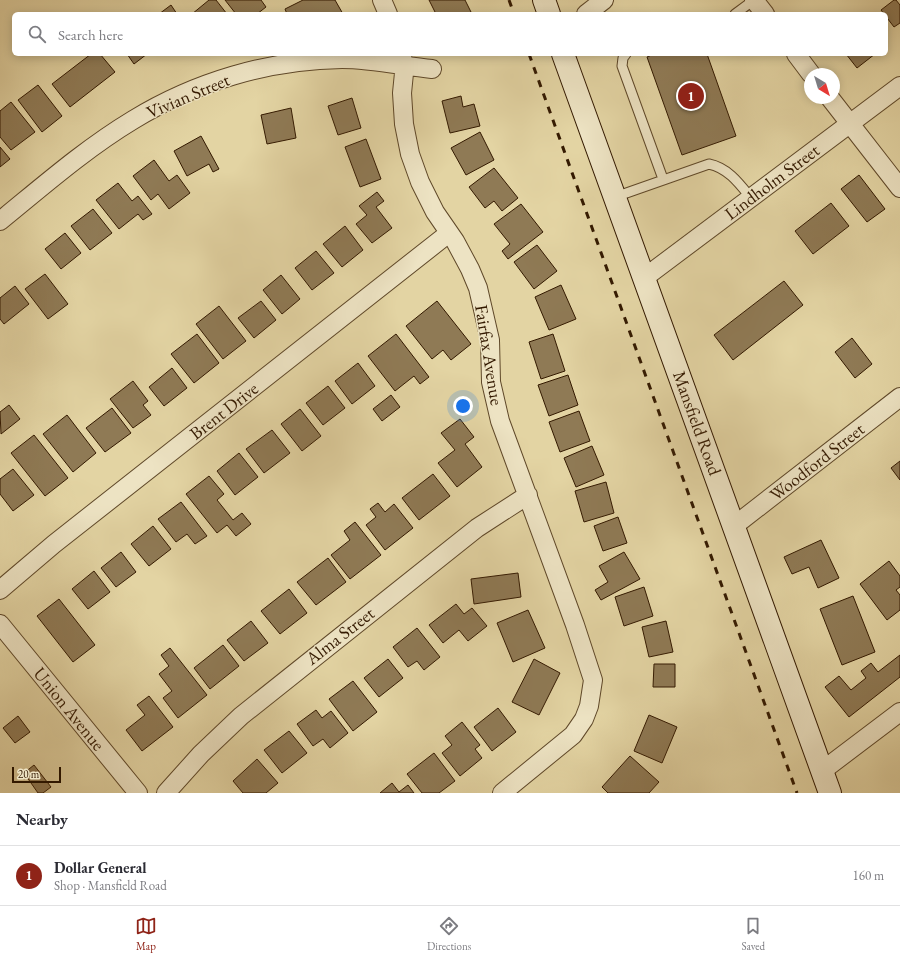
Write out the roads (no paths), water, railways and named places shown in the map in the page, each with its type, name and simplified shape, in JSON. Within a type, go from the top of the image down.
[{"type":"main road","points":[[544,0],[548,12]]},
{"type":"main road","name":"Mansfield Road","points":[[564,56],[830,793]]},
{"type":"street","points":[[382,0],[387,12]]},
{"type":"street","points":[[589,12],[604,0]]},
{"type":"street","points":[[754,0],[763,12]]},
{"type":"street","points":[[798,56],[806,68]]},
{"type":"street","name":"Vivian Street","points":[[0,221],[93,147],[133,120],[175,97],[206,84],[272,65],[308,61],[344,59],[403,60],[432,69]]},
{"type":"street","name":"Fairfax Avenue","points":[[403,60],[403,116],[410,154],[423,188],[435,212],[470,269],[484,308],[490,340],[491,382],[500,421],[575,625],[593,680],[589,706],[584,719],[573,735],[502,793]]},
{"type":"street","name":"Lindholm Street","points":[[644,278],[900,86]]},
{"type":"street","points":[[835,104],[900,188]]},
{"type":"street","name":"Brent Drive","points":[[0,590],[54,544],[449,233]]},
{"type":"street","name":"Woodford Street","points":[[734,526],[900,397]]},
{"type":"street","name":"Alma Street","points":[[166,793],[201,754],[241,716],[477,528],[528,495]]},
{"type":"street","name":"Union Avenue","points":[[0,624],[138,793]]},
{"type":"street","points":[[822,771],[900,712]]},
{"type":"lane","points":[[738,12],[754,0]]},
{"type":"lane","points":[[624,56],[622,66],[663,179]]},
{"type":"lane","points":[[615,196],[708,164],[717,166],[729,172],[751,198]]},
{"type":"railway","points":[[509,0],[513,12]]},
{"type":"railway","points":[[530,56],[797,793]]},
{"type":"place","name":"Dollar General","points":[[691,96]]}]
